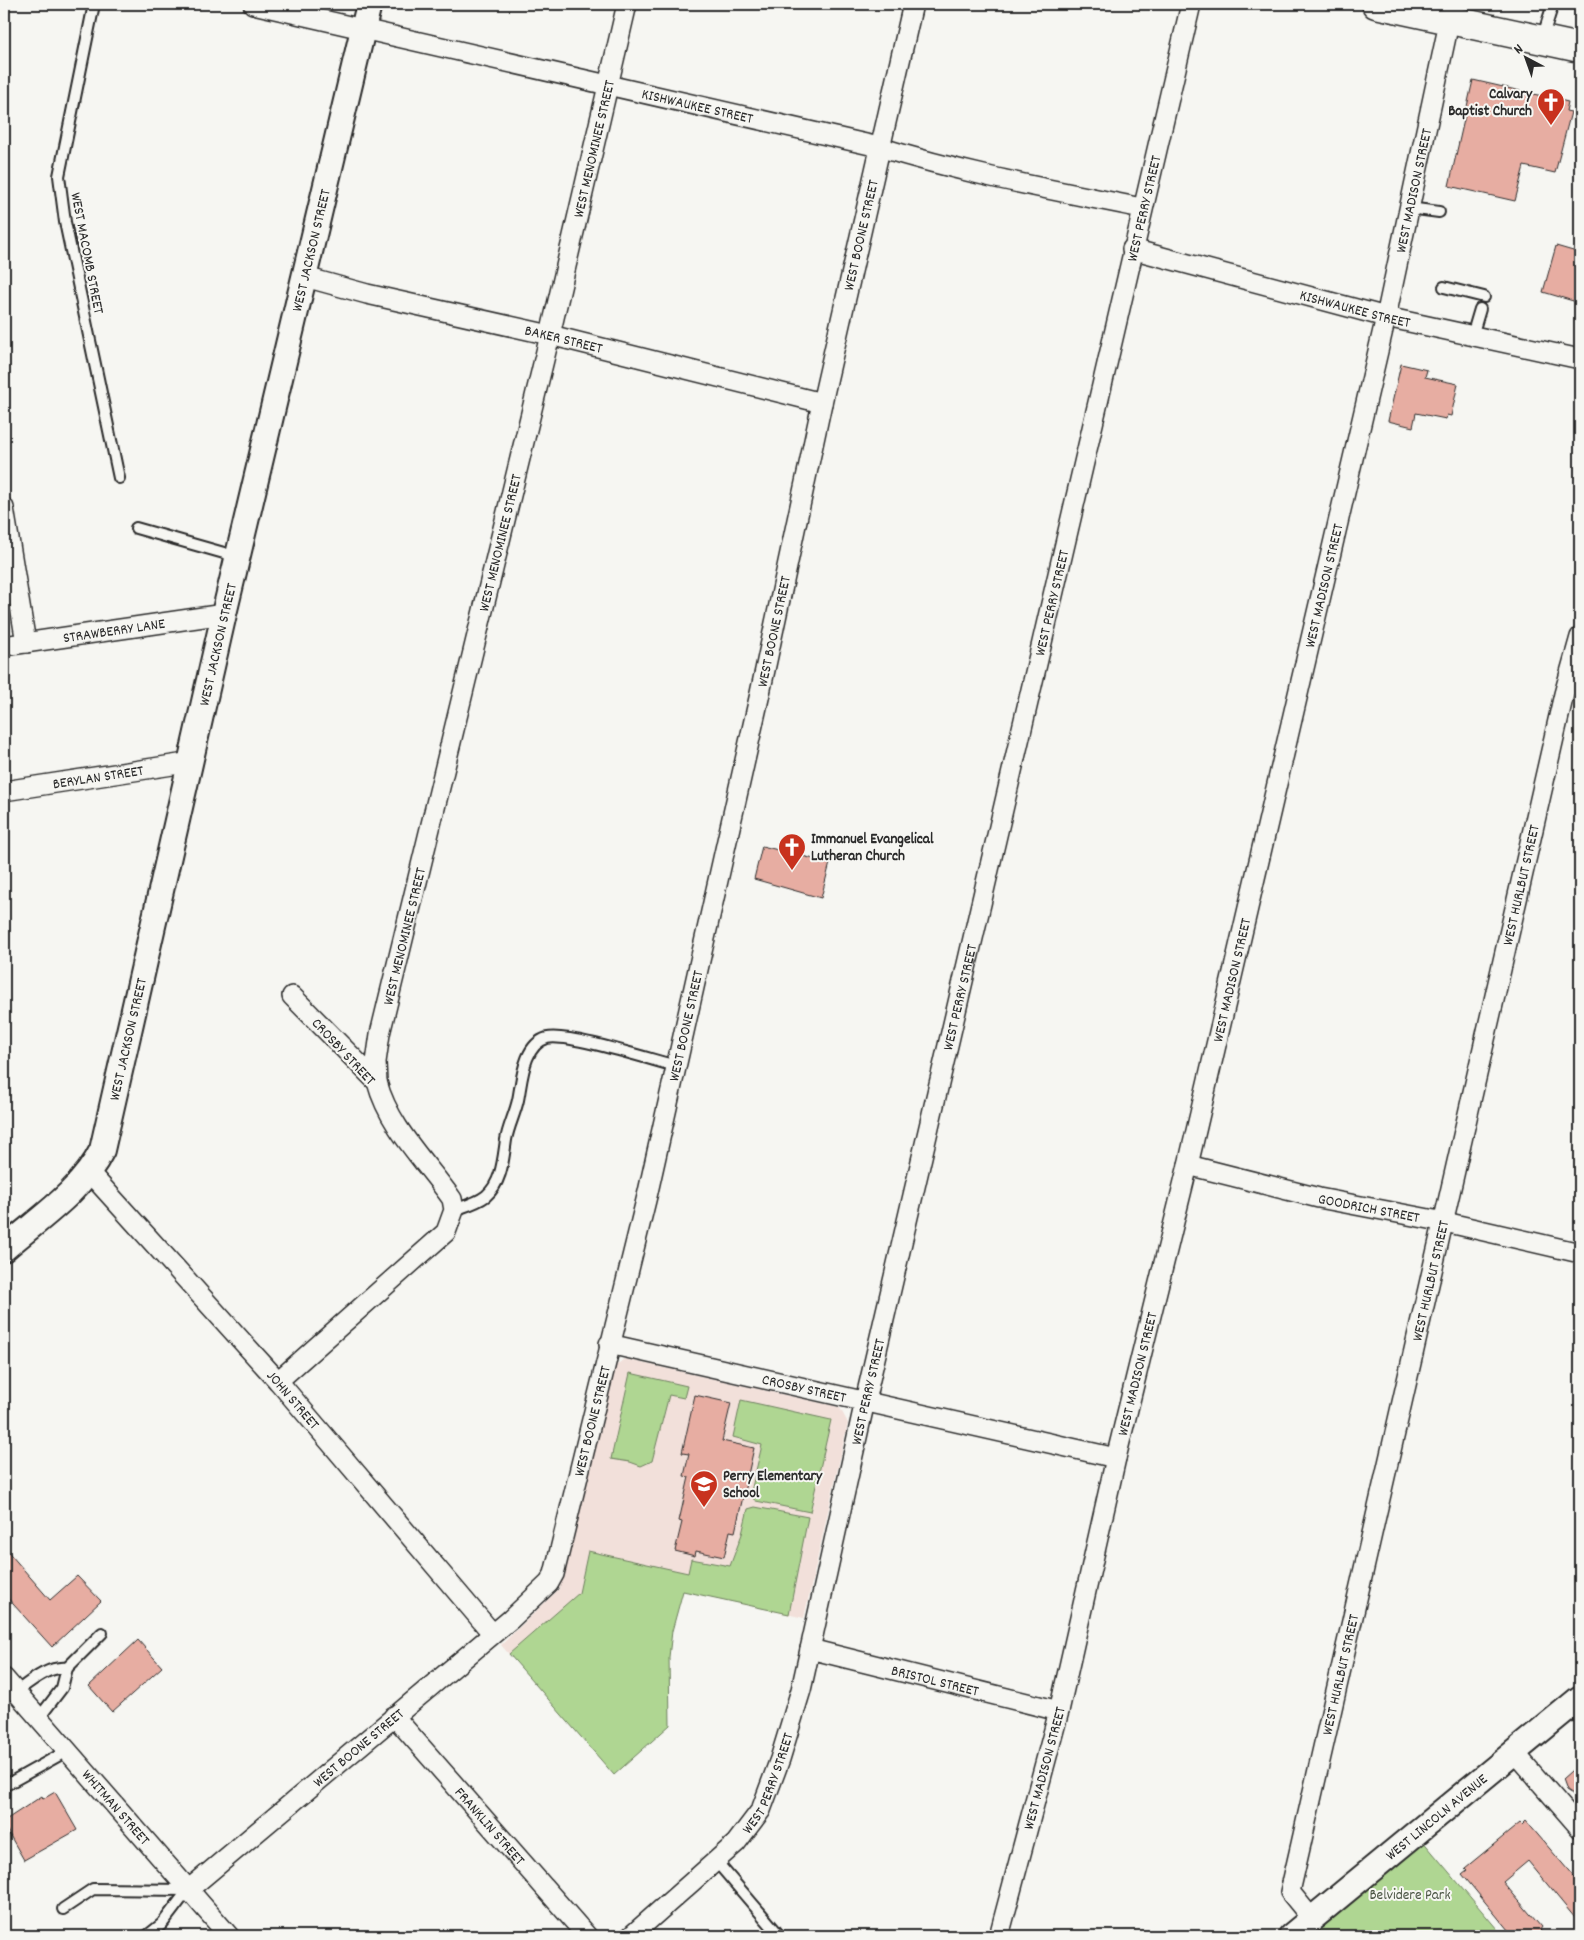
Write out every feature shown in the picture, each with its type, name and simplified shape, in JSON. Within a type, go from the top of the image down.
[{"type":"main road","points":[[1376,4],[1451,12],[1542,40],[1580,48]]},
{"type":"street","name":"KISHWAUKEE STREET","points":[[253,4],[879,147],[951,168],[1142,208]]},
{"type":"street","name":"WEST JACKSON STREET","points":[[4,1249],[52,1208],[89,1172],[102,1150],[156,908],[192,762],[224,614],[306,277],[369,4]]},
{"type":"street","name":"WEST MENOMINEE STREET","points":[[377,1082],[376,1062],[380,1034],[550,335],[627,4]]},
{"type":"street","name":"WEST BOONE STREET","points":[[188,1890],[542,1590],[554,1574],[609,1344],[648,1192],[759,698],[822,402],[912,4]]},
{"type":"street","name":"WEST PERRY STREET","points":[[631,1936],[741,1838],[761,1810],[783,1750],[810,1649],[865,1401],[1132,249],[1191,4]]},
{"type":"street","name":"WEST MADISON STREET","points":[[999,1936],[1059,1711],[1116,1458],[1188,1165],[1386,317],[1451,12]]},
{"type":"street","name":"KISHWAUKEE STREET","points":[[1132,249],[1386,317],[1580,359]]},
{"type":"street","name":"BAKER STREET","points":[[306,277],[367,294],[550,335],[822,402]]},
{"type":"street","points":[[4,508],[26,643]]},
{"type":"street","name":"STRAWBERRY LANE","points":[[4,646],[224,614]]},
{"type":"street","name":"WEST HURLBUT STREET","points":[[1312,1919],[1290,1892],[1445,1222],[1564,694],[1580,642]]},
{"type":"street","name":"BERYLAN STREET","points":[[4,791],[192,762]]},
{"type":"street","name":"CROSBY STREET","points":[[292,996],[377,1082],[382,1101],[391,1118],[452,1199],[454,1210]]},
{"type":"street","name":"GOODRICH STREET","points":[[1188,1165],[1318,1198],[1445,1222],[1580,1254]]},
{"type":"street","name":"JOHN STREET","points":[[89,1172],[278,1381],[492,1632]]},
{"type":"street","points":[[278,1381],[446,1232],[454,1210]]},
{"type":"street","name":"CROSBY STREET","points":[[609,1344],[1116,1458]]},
{"type":"street","name":"BRISTOL STREET","points":[[810,1649],[1059,1711]]},
{"type":"street","name":"WHITMAN STREET","points":[[9,1688],[39,1718],[229,1936]]},
{"type":"street","name":"WEST LINCOLN AVENUE","points":[[1291,1936],[1580,1698]]},
{"type":"street","name":"FRANKLIN STREET","points":[[394,1716],[587,1936]]},
{"type":"street","points":[[1514,1752],[1580,1828]]},
{"type":"lane","name":"WEST MACOMB STREET","points":[[94,4],[59,176],[65,222],[119,478]]},
{"type":"lane","points":[[1542,40],[1553,4]]},
{"type":"lane","points":[[1409,208],[1439,212]]},
{"type":"lane","points":[[1444,287],[1484,297]]},
{"type":"lane","points":[[1472,336],[1480,310]]},
{"type":"lane","points":[[136,528],[238,557]]},
{"type":"lane","points":[[454,1210],[478,1201],[497,1182],[505,1155],[506,1139],[518,1101],[522,1074],[529,1056],[538,1042],[557,1037],[611,1048],[676,1066]]},
{"type":"lane","points":[[39,1718],[62,1688],[67,1668],[102,1633]]},
{"type":"lane","points":[[9,1688],[36,1678],[57,1667],[67,1668]]},
{"type":"lane","points":[[4,1786],[67,1751]]},
{"type":"lane","points":[[716,1860],[780,1936]]},
{"type":"lane","points":[[63,1909],[93,1889],[188,1890]]},
{"type":"lane","points":[[147,1936],[162,1924],[188,1890]]},
{"type":"shaded area","name":"Perry Elementary School","points":[[624,1359],[835,1406],[840,1408],[848,1423],[804,1618],[683,1591],[672,1631],[669,1657],[670,1725],[614,1775],[501,1645],[559,1589],[612,1369]]},
{"type":"green space","points":[[630,1373],[687,1386],[684,1398],[669,1395],[652,1461],[641,1466],[611,1459]]},
{"type":"green space","points":[[741,1400],[831,1420],[810,1512],[756,1501],[750,1496],[762,1445],[733,1437]]},
{"type":"green space","points":[[755,1507],[808,1517],[789,1614],[683,1591],[672,1631],[669,1657],[670,1725],[614,1775],[509,1654],[579,1593],[588,1551],[688,1573],[691,1559],[730,1566],[742,1534],[748,1509]]},
{"type":"green space","name":"Belvidere Park","points":[[1416,1833],[1503,1936],[1292,1936]]},
{"type":"building","points":[[1473,80],[1568,102],[1566,111],[1571,112],[1555,173],[1524,166],[1515,201],[1449,186]]},
{"type":"building","points":[[1556,246],[1580,253],[1580,303],[1543,292]]},
{"type":"building","points":[[1401,364],[1427,370],[1425,377],[1458,384],[1451,416],[1447,415],[1446,419],[1416,413],[1413,427],[1388,421]]},
{"type":"building","name":"Immanuel Evangelical Lutheran Church","points":[[762,846],[830,863],[821,898],[754,879]]},
{"type":"building","points":[[695,1395],[731,1403],[722,1441],[754,1448],[735,1532],[730,1531],[724,1557],[696,1551],[695,1556],[675,1551],[682,1522],[679,1521],[689,1477],[684,1476],[689,1454],[682,1453]]},
{"type":"building","points":[[4,1547],[50,1600],[77,1576],[101,1601],[52,1647],[4,1594]]},
{"type":"building","points":[[138,1640],[162,1667],[112,1712],[89,1686]]},
{"type":"building","points":[[1580,1763],[1580,1799],[1566,1790],[1562,1779]]},
{"type":"building","points":[[55,1792],[77,1830],[24,1860],[4,1825],[4,1821],[42,1796],[43,1799]]},
{"type":"building","points":[[1526,1821],[1580,1884],[1580,1924],[1528,1861],[1503,1882],[1541,1927],[1539,1930],[1545,1936],[1513,1936],[1462,1874],[1467,1870],[1465,1868],[1520,1823],[1522,1825]]},
{"type":"place","name":"Calvary Baptist Church","points":[[1551,126]]},
{"type":"place","name":"Immanuel Evangelical Lutheran Church","points":[[792,871]]},
{"type":"place","name":"Perry Elementary School","points":[[704,1508]]}]
